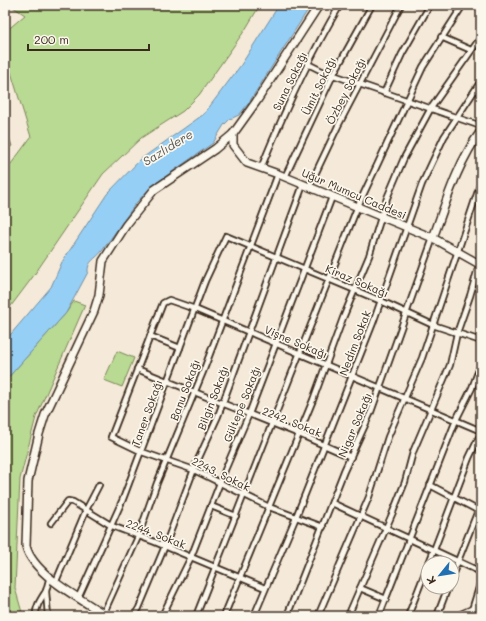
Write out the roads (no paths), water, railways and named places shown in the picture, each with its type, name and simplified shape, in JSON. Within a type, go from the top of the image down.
[{"type":"main road","points":[[113,616],[106,613],[50,576],[27,554],[28,481],[32,460],[45,415],[94,311],[99,295],[103,261],[126,225],[154,190],[215,149],[233,134],[320,5]]},
{"type":"main road","points":[[434,238],[462,165],[474,140],[481,131]]},
{"type":"main road","name":"Uğur Mumcu Caddesi","points":[[233,134],[233,145],[247,163],[278,174],[357,208],[434,238],[457,252],[480,262]]},
{"type":"main road","points":[[50,576],[80,594],[106,613]]},
{"type":"main road","points":[[459,616],[481,606]]},
{"type":"street","name":"Suna Sokağı","points":[[261,168],[284,113],[318,42],[340,5]]},
{"type":"street","name":"Ümit Sokağı","points":[[285,177],[333,75],[372,5]]},
{"type":"street","name":"Özbey Sokağı","points":[[306,186],[401,5]]},
{"type":"street","points":[[384,93],[402,54],[430,5]]},
{"type":"street","points":[[196,616],[214,567],[244,496],[357,208],[423,67],[463,5]]},
{"type":"street","points":[[224,616],[299,434],[369,256],[381,217],[404,158],[431,108],[481,37]]},
{"type":"street","points":[[441,38],[471,50]]},
{"type":"street","points":[[308,64],[360,85],[481,126]]},
{"type":"street","name":"Nedim Sokak","points":[[254,616],[296,517],[352,376],[408,228],[425,178],[444,137],[481,81]]},
{"type":"street","name":"Banu Sokağı","points":[[106,613],[138,537],[278,174]]},
{"type":"street","points":[[318,616],[369,497],[388,437],[405,398],[433,325],[481,182]]},
{"type":"street","name":"Bilgin Sokağı","points":[[134,616],[139,608],[165,546],[306,186]]},
{"type":"street","name":"Gültepe Sokağı","points":[[162,616],[191,557],[219,484],[249,414],[332,197]]},
{"type":"street","name":"Kiraz Sokağı","points":[[226,236],[250,248],[277,257],[354,291],[381,301],[433,325],[481,341]]},
{"type":"street","name":"Taner Sokağı","points":[[80,594],[112,526],[142,452],[205,281],[226,236]]},
{"type":"street","name":"Nigar Sokağı","points":[[287,616],[380,388],[434,238]]},
{"type":"street","points":[[348,616],[404,482],[413,452],[450,365],[457,333],[480,262]]},
{"type":"street","name":"Vişne Sokağı","points":[[150,336],[163,303],[169,300],[222,320],[481,432]]},
{"type":"street","points":[[137,369],[150,336],[180,348]]},
{"type":"street","points":[[379,616],[456,420],[472,388],[481,364]]},
{"type":"street","name":"2242. Sokak","points":[[137,369],[194,393],[273,423],[351,457]]},
{"type":"street","name":"2243. Sokak","points":[[137,369],[111,437],[142,452],[194,470],[219,484],[269,507],[323,527]]},
{"type":"street","points":[[432,555],[469,458],[481,432]]},
{"type":"street","points":[[57,579],[86,510],[99,485]]},
{"type":"street","points":[[430,486],[453,499],[480,511]]},
{"type":"street","name":"2244. Sokak","points":[[51,523],[68,501],[73,502],[112,526],[165,546],[265,588]]},
{"type":"street","points":[[460,557],[480,511],[481,503]]},
{"type":"street","points":[[332,504],[444,555]]},
{"type":"street","points":[[211,506],[236,516]]},
{"type":"street","points":[[460,563],[481,572]]},
{"type":"street","points":[[36,616],[35,612],[46,591],[50,576]]},
{"type":"street","points":[[472,610],[481,581]]},
{"type":"street","points":[[408,616],[420,585]]},
{"type":"street","points":[[360,588],[386,599]]},
{"type":"street","points":[[46,591],[48,616]]},
{"type":"street","points":[[437,616],[445,595]]},
{"type":"water","name":"Sazlıdere","points":[[279,5],[311,5],[248,104],[239,115],[230,119],[224,125],[213,143],[152,186],[136,203],[102,251],[90,263],[88,272],[66,313],[5,381],[5,341],[51,287],[62,262],[107,194],[141,159],[204,114],[241,65]]}]
